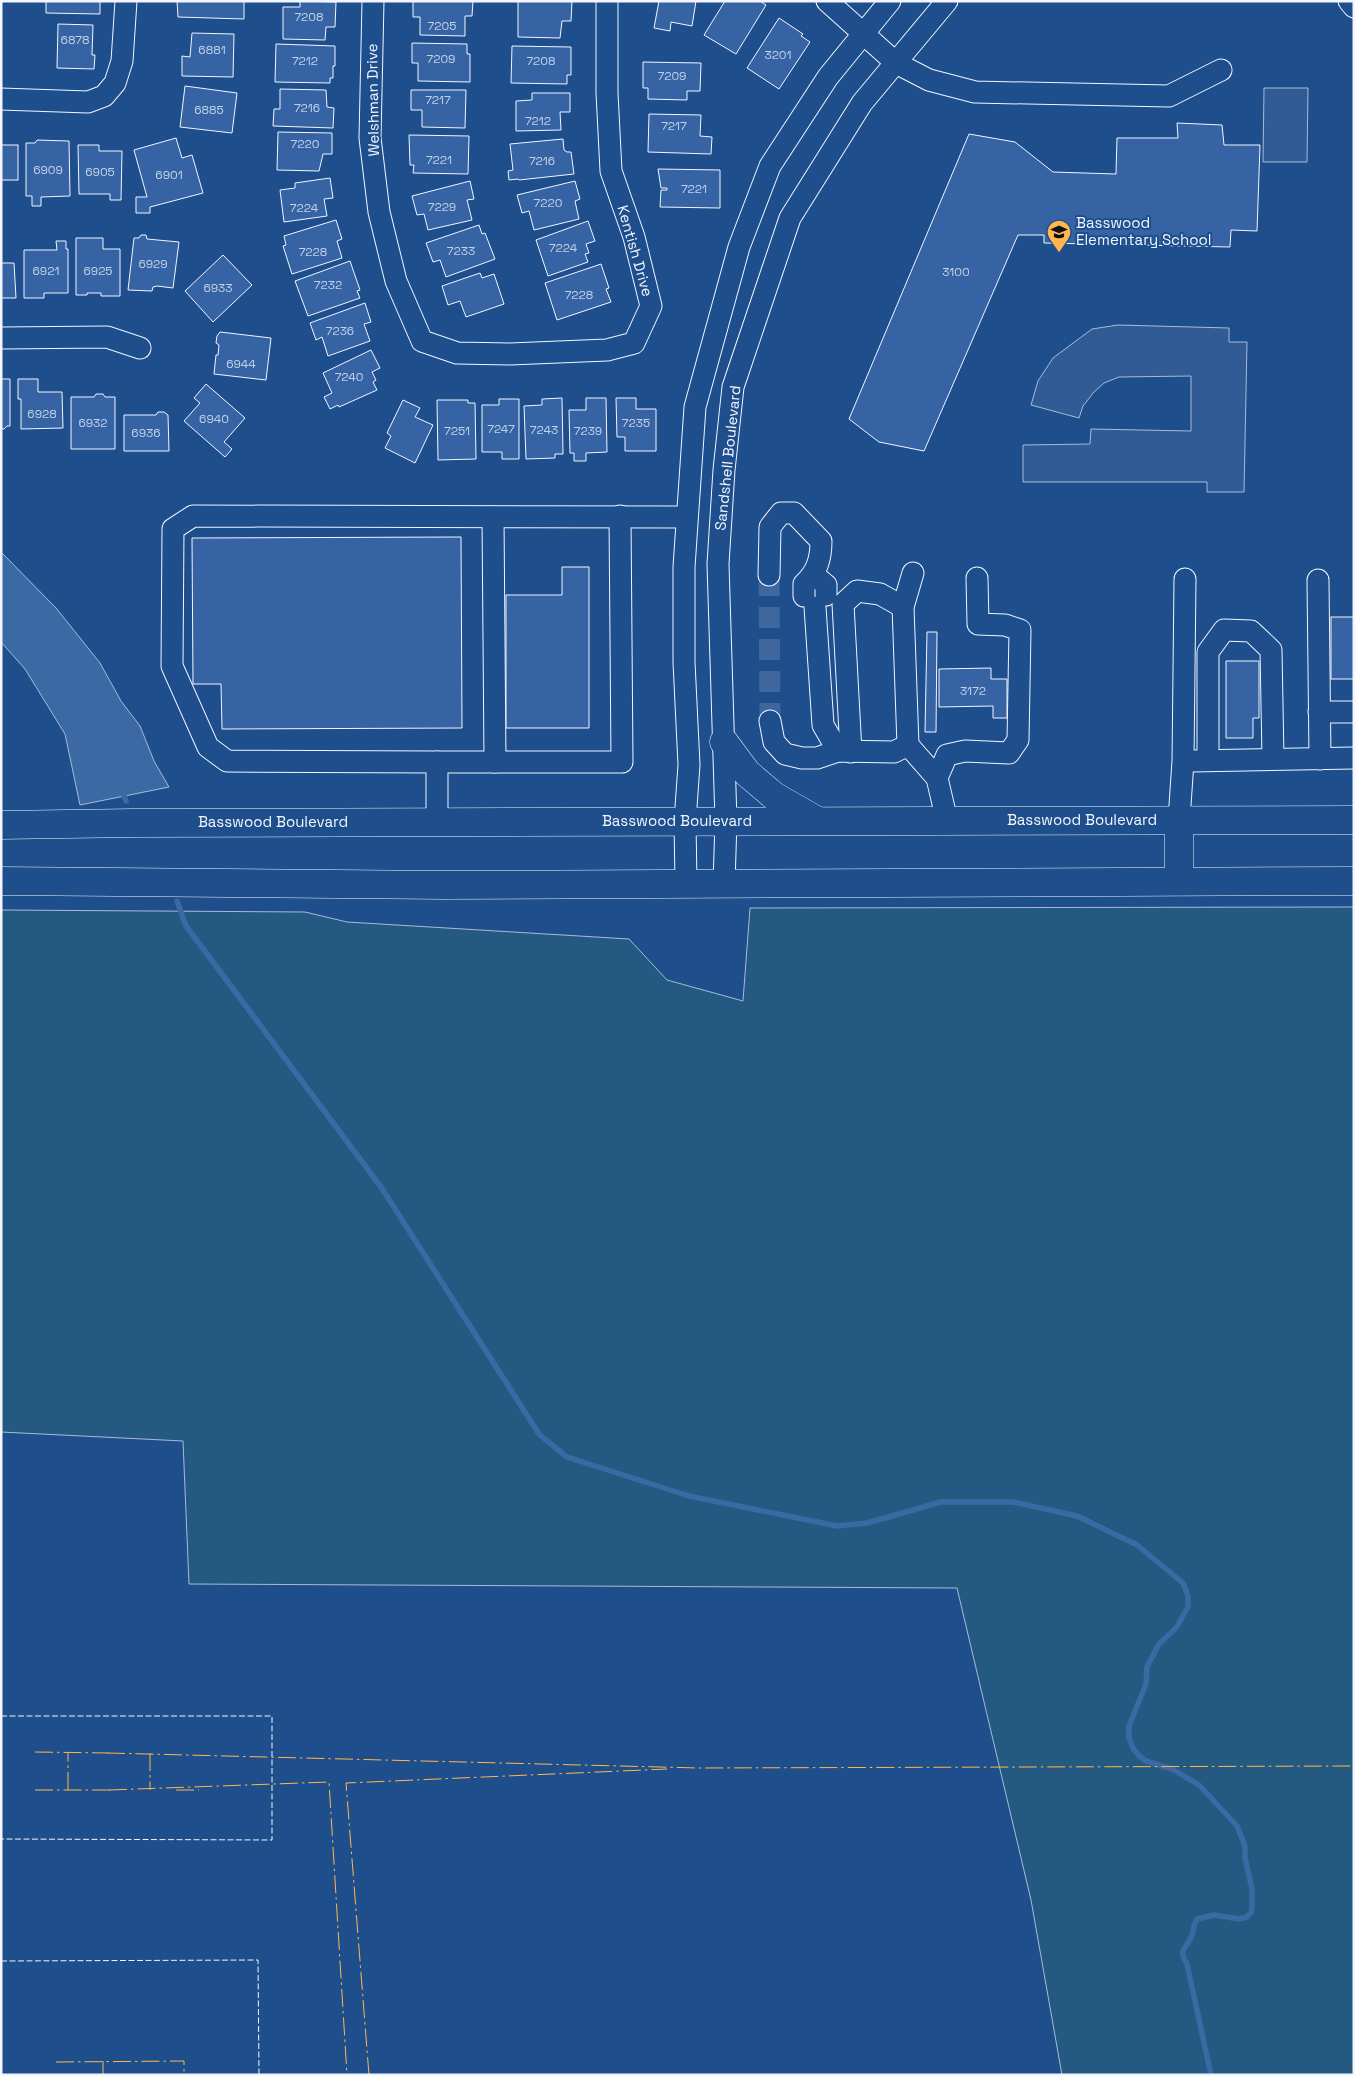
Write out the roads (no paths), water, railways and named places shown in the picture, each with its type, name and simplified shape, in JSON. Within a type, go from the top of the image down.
[{"type":"main road","points":[[724,742],[747,773],[774,796],[818,821]]},
{"type":"main road","points":[[1179,820],[1179,881]]},
{"type":"main road","name":"Basswood Boulevard","points":[[1,825],[1354,820]]},
{"type":"main road","points":[[1,880],[445,885],[1354,881]]},
{"type":"street","points":[[1,99],[88,102],[104,96],[115,84],[122,61],[126,1]]},
{"type":"street","name":"Welshman Drive","points":[[373,1],[370,138],[379,212],[396,281],[422,341]]},
{"type":"street","name":"Kentish Drive","points":[[422,341],[457,353],[510,354],[607,350],[634,342],[651,306],[634,237],[611,171],[607,93],[607,1]]},
{"type":"street","points":[[826,1],[896,63],[929,80],[975,92],[1169,96],[1221,70]]},
{"type":"street","points":[[686,884],[685,821],[690,765],[684,662],[684,567],[695,407],[738,246],[770,166],[828,78],[890,1]]},
{"type":"street","name":"Sandshell Boulevard","points":[[724,884],[726,822],[718,564],[724,470],[733,387],[790,218],[862,103],[947,1]]},
{"type":"street","points":[[1349,1],[1354,7]]},
{"type":"street","points":[[1,338],[107,337],[140,348]]},
{"type":"street","points":[[769,576],[770,526],[781,513],[794,513],[821,542],[815,601],[823,725],[844,751]]},
{"type":"street","points":[[620,516],[622,762],[226,761],[208,747],[172,666],[173,529],[193,516],[620,516],[687,517]]},
{"type":"street","points":[[493,517],[495,762]]},
{"type":"street","points":[[913,573],[903,607],[908,744],[937,778],[947,821]]},
{"type":"street","points":[[937,778],[948,755],[974,751],[1009,753],[1018,740],[1020,630],[1005,625],[978,624],[977,578]]},
{"type":"street","points":[[1179,820],[1183,761],[1184,579]]},
{"type":"street","points":[[1318,580],[1320,759]]},
{"type":"street","points":[[844,751],[843,604],[857,591],[880,594],[903,607]]},
{"type":"street","points":[[1208,760],[1208,652],[1224,630],[1251,631],[1271,650],[1272,760]]},
{"type":"street","points":[[1320,712],[1354,712]]},
{"type":"street","points":[[770,721],[774,742],[786,754],[802,758],[817,758],[844,751],[894,752],[908,744]]},
{"type":"street","points":[[1183,761],[1354,758]]},
{"type":"street","points":[[437,762],[437,822]]},
{"type":"waterway","points":[[122,789],[126,801]]},
{"type":"waterway","points":[[177,901],[186,926],[381,1187],[539,1434],[567,1457],[689,1496],[837,1526],[867,1523],[941,1502],[1013,1502],[1077,1516],[1137,1545],[1183,1583],[1188,1596],[1188,1607],[1176,1628],[1159,1644],[1147,1667],[1146,1684],[1129,1726],[1129,1738],[1133,1748],[1146,1761],[1172,1769],[1199,1785],[1237,1826],[1245,1846],[1245,1858],[1252,1889],[1252,1911],[1247,1917],[1239,1919],[1214,1915],[1197,1919],[1190,1940],[1183,1951],[1211,2075]]},
{"type":"tunnel","points":[[769,575],[770,721]]},
{"type":"place","name":"Basswood Elementary School","points":[[1059,253]]}]
